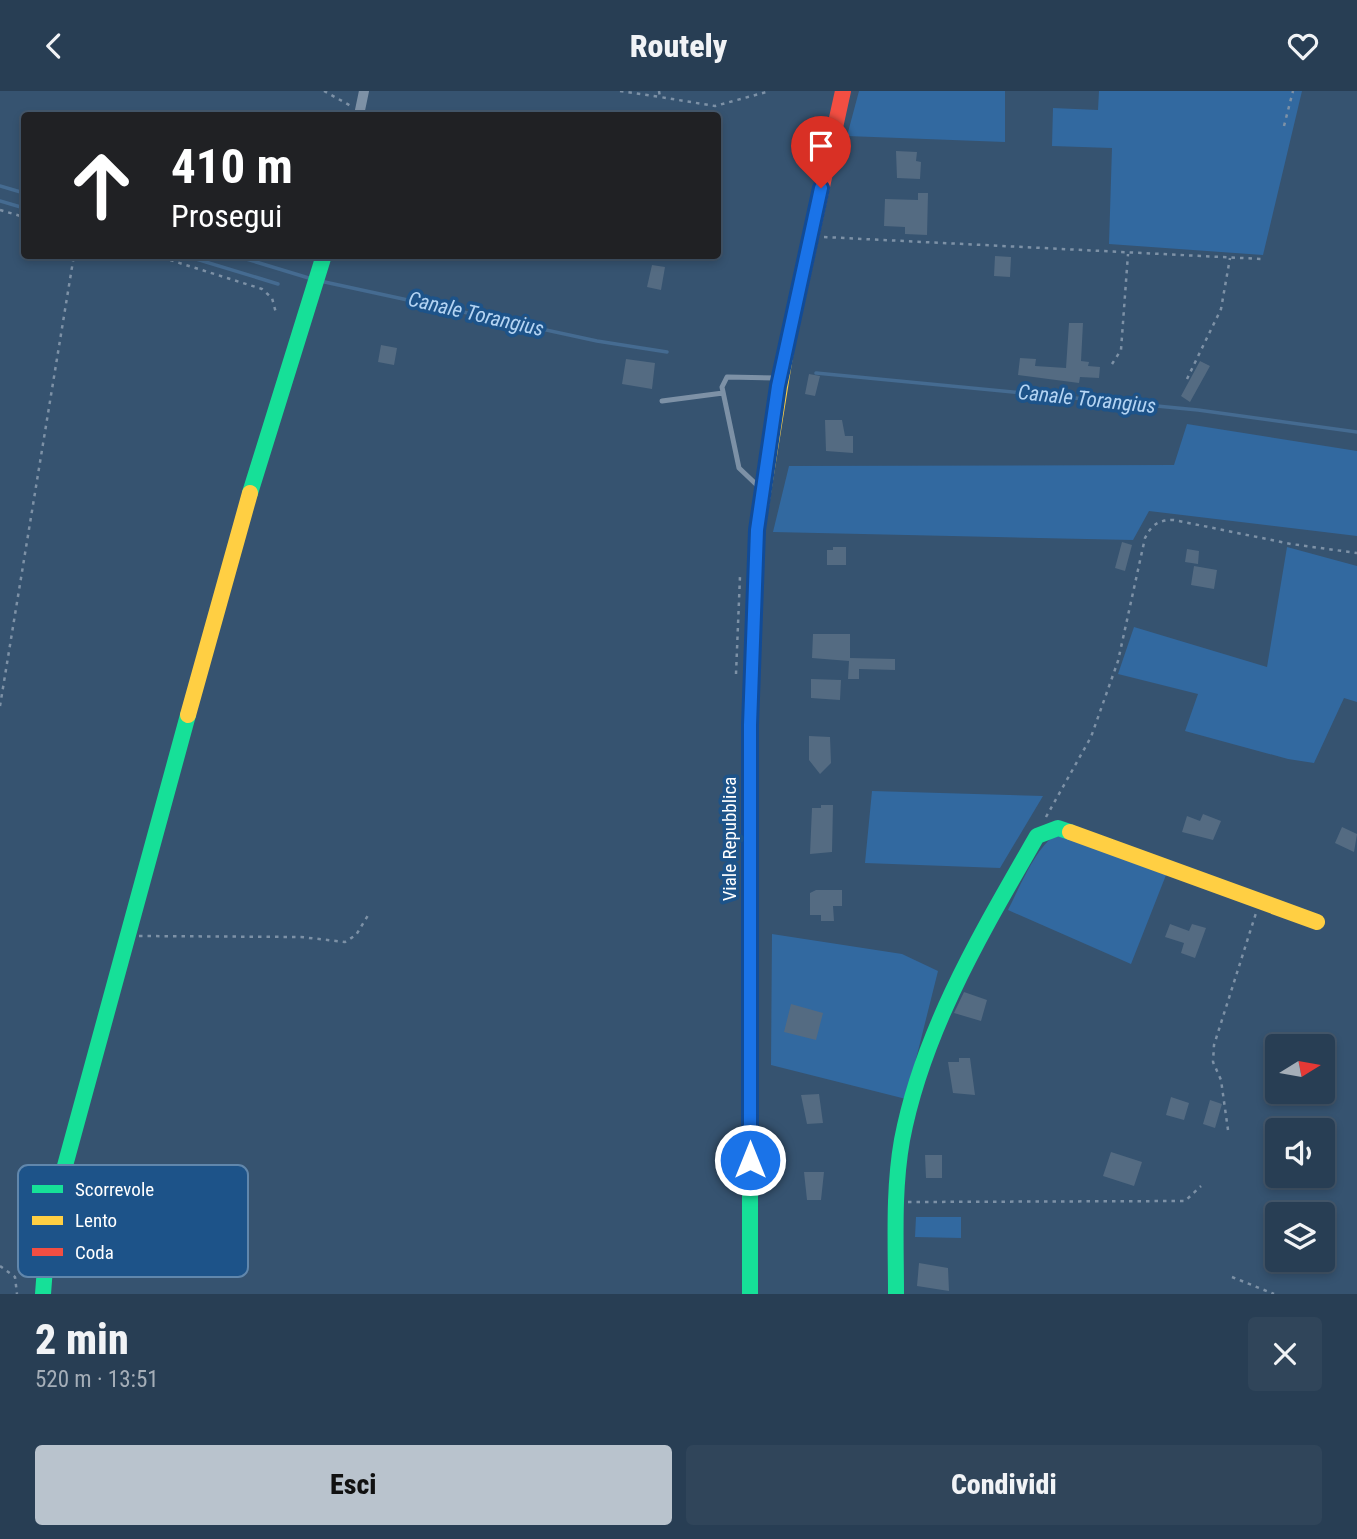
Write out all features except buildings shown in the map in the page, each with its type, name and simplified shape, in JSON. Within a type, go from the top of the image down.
[{"type":"street","points":[[359,112],[364,91]]},
{"type":"street","points":[[811,236],[843,91]]},
{"type":"street","name":"Viale Repubblica","points":[[750,1294],[750,725],[753,596],[761,489],[778,382],[811,236]]},
{"type":"street","points":[[65,1165],[268,427],[323,259]]},
{"type":"street","points":[[896,1294],[902,1142],[910,1104],[956,978],[1037,835],[1045,830],[1058,828],[1072,832],[1317,922]]},
{"type":"lane","points":[[761,489],[739,468],[723,393],[727,377],[778,382]]},
{"type":"lane","points":[[662,401],[723,393]]},
{"type":"path","points":[[324,91],[356,112]]},
{"type":"path","points":[[620,91],[716,106],[770,91]]},
{"type":"path","points":[[659,91],[660,97]]},
{"type":"path","points":[[1284,125],[1293,91]]},
{"type":"path","points":[[0,210],[21,216]]},
{"type":"path","points":[[811,236],[1261,259]]},
{"type":"path","points":[[1112,364],[1121,350],[1128,254]]},
{"type":"path","points":[[1187,379],[1221,309],[1230,258]]},
{"type":"path","points":[[0,706],[73,259]]},
{"type":"path","points":[[167,259],[262,289],[272,299],[276,313]]},
{"type":"path","points":[[1045,830],[1045,818],[1091,737],[1118,661],[1145,538],[1150,527],[1162,520],[1174,520],[1357,553]]},
{"type":"path","points":[[1228,1130],[1221,1080],[1213,1062],[1214,1045],[1261,900]]},
{"type":"path","points":[[126,936],[301,937],[345,941],[356,935],[370,912]]},
{"type":"path","points":[[898,1202],[1185,1201],[1202,1186]]},
{"type":"path","points":[[0,1266],[15,1277],[17,1294]]},
{"type":"path","points":[[1232,1277],[1273,1294]]},
{"type":"shaded area","points":[[859,91],[1005,91],[1005,142],[847,136]]},
{"type":"shaded area","points":[[1099,91],[1302,91],[1263,255],[1109,244],[1112,148],[1052,146],[1053,108],[1098,110]]},
{"type":"shaded area","points":[[1187,424],[1357,451],[1357,536],[1149,511],[1133,540],[773,532],[789,466],[1174,465]]},
{"type":"shaded area","points":[[1287,547],[1357,566],[1357,702],[1344,698],[1314,763],[1288,759],[1185,731],[1198,694],[1118,674],[1134,627],[1267,667]]},
{"type":"shaded area","points":[[872,791],[1043,796],[1000,868],[865,863]]},
{"type":"shaded area","points":[[1059,835],[1166,875],[1131,964],[1008,910],[1037,855],[1044,845]]},
{"type":"shaded area","points":[[772,934],[902,954],[938,971],[906,1099],[771,1065]]},
{"type":"shaded area","points":[[916,1217],[961,1217],[961,1238],[915,1237]]},
{"type":"waterway","points":[[0,186],[21,192]]},
{"type":"waterway","points":[[0,201],[21,207]]},
{"type":"waterway","points":[[196,259],[278,284]]},
{"type":"waterway","points":[[246,259],[312,279]]},
{"type":"waterway","name":"Canale Torangius","points":[[320,281],[597,341],[667,352]]},
{"type":"waterway","name":"Canale Torangius","points":[[816,373],[1198,410],[1357,432]]},
{"type":"traffic: fast","points":[[250,493],[323,259]]},
{"type":"traffic: fast","points":[[65,1165],[188,715]]},
{"type":"traffic: fast","points":[[750,722],[750,1294]]},
{"type":"traffic: fast","points":[[896,1294],[899,1159],[924,1060],[939,1021],[976,945],[1037,836],[1058,828],[1070,832]]},
{"type":"traffic: fast","points":[[43,1294],[44,1277]]},
{"type":"traffic: slow","points":[[750,722],[757,530],[786,350]]},
{"type":"traffic: slow","points":[[188,715],[250,493]]},
{"type":"traffic: slow","points":[[1070,832],[1317,922]]},
{"type":"traffic: jam","points":[[786,350],[843,91]]},
{"type":"route","points":[[750,1160],[750,725],[757,530],[778,386],[821,188]]}]
